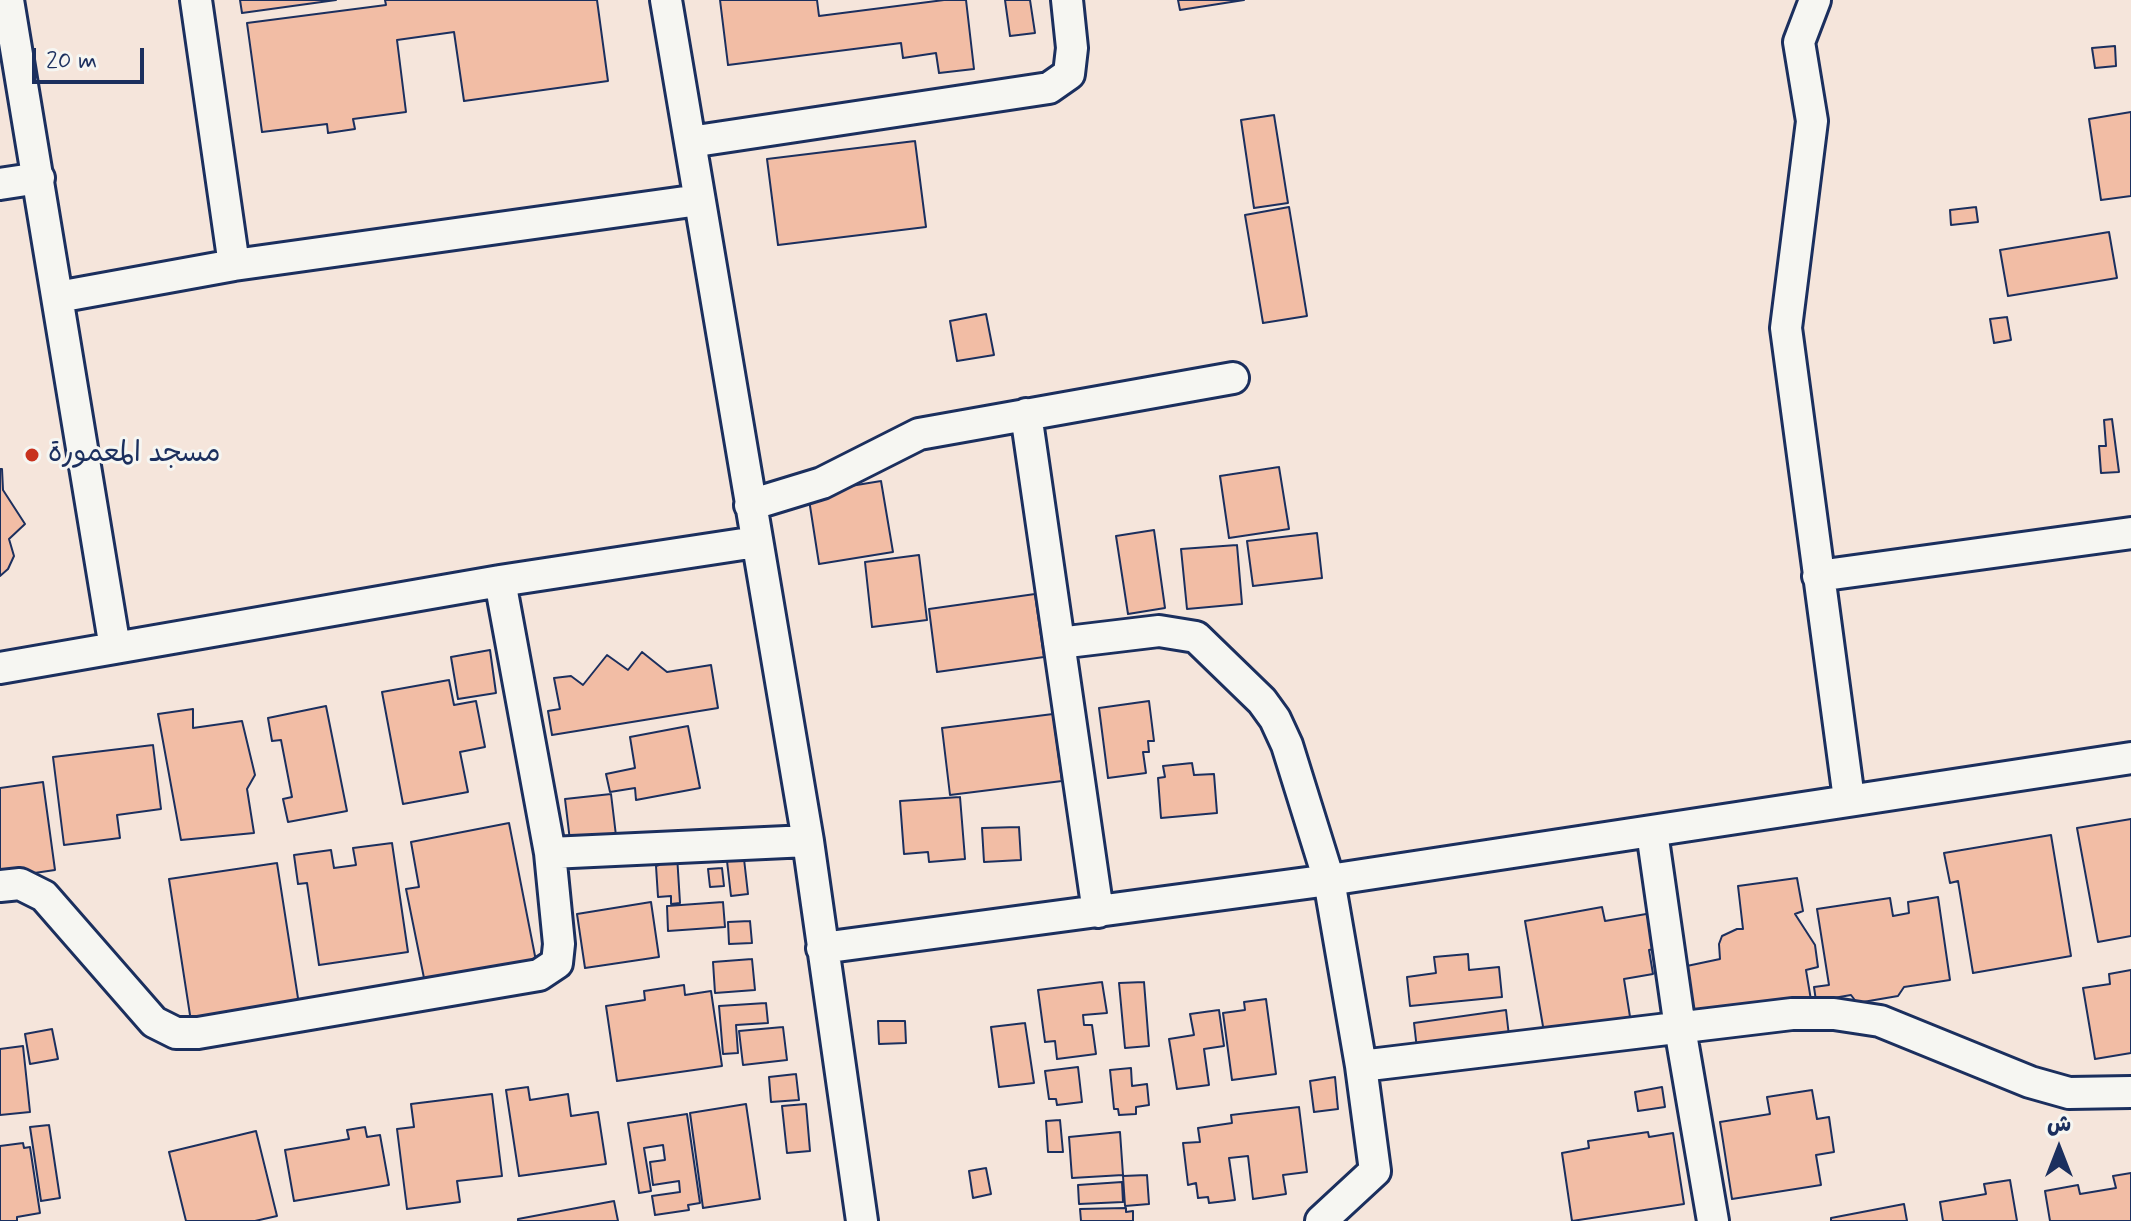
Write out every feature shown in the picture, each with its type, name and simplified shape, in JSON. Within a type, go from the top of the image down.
[{"type":"street","points":[[8,0],[115,648]]},
{"type":"street","points":[[196,0],[234,265]]},
{"type":"street","points":[[666,0],[808,841],[862,1221]]},
{"type":"street","points":[[690,142],[1049,88],[1069,74],[1072,48],[1067,0]]},
{"type":"street","points":[[1815,0],[1799,42],[1812,121],[1786,328],[1849,799]]},
{"type":"street","points":[[0,184],[39,178]]},
{"type":"street","points":[[58,297],[234,265],[699,200]]},
{"type":"street","points":[[750,505],[822,483],[919,434],[1233,378]]},
{"type":"street","points":[[1026,414],[1098,912]]},
{"type":"street","points":[[1818,576],[2131,533]]},
{"type":"street","points":[[0,668],[500,581],[756,542]]},
{"type":"street","points":[[0,886],[20,884],[44,896],[154,1022],[176,1033],[198,1033],[539,975],[557,963],[559,944],[550,853],[500,581]]},
{"type":"street","points":[[1059,643],[1159,631],[1196,637],[1262,701],[1275,719],[1287,745],[1329,880],[1361,1066],[1375,1171],[1321,1221]]},
{"type":"street","points":[[822,948],[1329,880],[2131,758]]},
{"type":"street","points":[[1652,832],[1680,1028],[1713,1221]]},
{"type":"street","points":[[550,853],[808,841]]},
{"type":"street","points":[[1361,1066],[1792,1014],[1834,1014],[1880,1021],[2030,1082],[2069,1093],[2131,1092]]},
{"type":"building","points":[[240,0],[336,0],[242,13]]},
{"type":"building","points":[[385,0],[597,0],[608,81],[464,101],[454,32],[397,40],[406,112],[353,119],[355,129],[328,133],[327,124],[262,132],[247,23],[386,5]]},
{"type":"building","points":[[720,0],[817,0],[819,16],[966,0],[974,69],[939,73],[936,53],[903,58],[901,43],[728,65]]},
{"type":"building","points":[[1005,0],[1030,0],[1035,33],[1010,36]]},
{"type":"building","points":[[1178,0],[1244,0],[1180,10]]},
{"type":"building","points":[[2115,46],[2116,66],[2095,68],[2092,48]]},
{"type":"building","points":[[2131,112],[2131,196],[2101,200],[2089,119]]},
{"type":"building","points":[[1274,115],[1288,203],[1254,208],[1241,120]]},
{"type":"building","points":[[915,141],[926,227],[778,245],[767,159]]},
{"type":"building","points":[[1289,207],[1307,316],[1263,323],[1245,215]]},
{"type":"building","points":[[1976,207],[1978,222],[1951,225],[1950,210]]},
{"type":"building","points":[[2109,232],[2117,278],[2008,296],[2000,250]]},
{"type":"building","points":[[986,314],[994,355],[957,361],[950,321]]},
{"type":"building","points":[[2007,317],[2011,340],[1994,343],[1990,319]]},
{"type":"building","points":[[2112,419],[2119,472],[2101,473],[2099,446],[2106,446],[2104,420]]},
{"type":"building","points":[[1279,467],[1289,529],[1229,538],[1220,476]]},
{"type":"building","points":[[0,469],[3,490],[25,524],[9,539],[14,556],[8,569],[0,576]]},
{"type":"building","points":[[881,481],[893,552],[819,564],[808,493]]},
{"type":"building","points":[[1154,530],[1165,608],[1128,614],[1116,536]]},
{"type":"building","points":[[1317,533],[1322,578],[1253,586],[1247,541]]},
{"type":"building","points":[[1237,545],[1242,604],[1187,609],[1181,549]]},
{"type":"building","points":[[919,555],[927,620],[872,627],[865,562]]},
{"type":"building","points":[[1035,594],[1044,657],[937,672],[929,609]]},
{"type":"building","points":[[490,650],[496,693],[458,699],[451,657]]},
{"type":"building","points":[[642,652],[667,672],[711,665],[718,708],[552,735],[548,711],[560,709],[554,678],[571,676],[583,685],[607,655],[628,670]]},
{"type":"building","points":[[449,680],[454,705],[476,701],[485,747],[460,752],[468,792],[403,804],[382,692]]},
{"type":"building","points":[[1149,701],[1154,741],[1148,741],[1149,752],[1143,752],[1146,773],[1108,778],[1099,708]]},
{"type":"building","points":[[326,706],[347,811],[288,822],[283,799],[292,797],[281,740],[272,741],[268,718]]},
{"type":"building","points":[[193,709],[193,728],[242,721],[255,775],[247,789],[254,833],[181,840],[158,714]]},
{"type":"building","points":[[1053,714],[1062,781],[950,795],[942,728]]},
{"type":"building","points":[[688,726],[700,788],[636,800],[635,788],[610,792],[606,774],[635,768],[630,737]]},
{"type":"building","points":[[153,745],[161,809],[117,815],[120,838],[64,845],[53,757]]},
{"type":"building","points":[[1192,763],[1194,775],[1214,774],[1217,813],[1161,818],[1158,778],[1165,777],[1163,766]]},
{"type":"building","points":[[43,782],[55,870],[0,878],[0,788]]},
{"type":"building","points":[[611,794],[617,844],[571,849],[565,799]]},
{"type":"building","points":[[960,797],[965,859],[929,862],[928,852],[904,854],[900,801]]},
{"type":"building","points":[[2131,819],[2131,936],[2098,942],[2077,828]]},
{"type":"building","points":[[509,823],[536,961],[425,983],[406,889],[419,887],[411,842]]},
{"type":"building","points":[[1019,827],[1021,860],[984,862],[982,828]]},
{"type":"building","points":[[2051,835],[2071,956],[1973,973],[1958,881],[1950,883],[1944,853]]},
{"type":"building","points":[[392,843],[408,952],[319,965],[307,883],[298,884],[294,855],[331,850],[334,868],[356,865],[353,848]]},
{"type":"building","points":[[677,855],[680,903],[671,904],[671,896],[658,897],[656,866],[659,865],[659,856]]},
{"type":"building","points":[[744,859],[748,894],[731,896],[727,861]]},
{"type":"building","points":[[277,863],[300,1011],[192,1028],[169,879]]},
{"type":"building","points":[[722,868],[724,886],[710,887],[708,869]]},
{"type":"building","points":[[1797,878],[1803,911],[1795,914],[1815,945],[1818,967],[1806,970],[1811,1000],[1691,1020],[1682,967],[1720,959],[1722,936],[1743,929],[1738,886]]},
{"type":"building","points":[[1938,897],[1950,980],[1904,987],[1898,996],[1857,1003],[1851,995],[1816,1001],[1814,987],[1829,985],[1817,909],[1890,898],[1893,916],[1909,913],[1908,902]]},
{"type":"building","points":[[651,902],[659,957],[585,968],[577,914]]},
{"type":"building","points":[[723,902],[725,927],[668,931],[667,906]]},
{"type":"building","points":[[1602,907],[1605,921],[1658,912],[1664,947],[1649,950],[1653,974],[1624,979],[1631,1023],[1545,1038],[1525,921]]},
{"type":"building","points":[[750,921],[752,943],[729,944],[728,922]]},
{"type":"building","points":[[1468,954],[1469,970],[1499,967],[1502,997],[1410,1006],[1407,977],[1436,973],[1434,957]]},
{"type":"building","points":[[752,959],[755,990],[715,993],[713,962]]},
{"type":"building","points":[[2131,970],[2131,1053],[2095,1059],[2083,988],[2110,984],[2109,974]]},
{"type":"building","points":[[1102,982],[1107,1013],[1083,1015],[1084,1025],[1092,1025],[1096,1054],[1057,1059],[1055,1041],[1045,1042],[1038,990]]},
{"type":"building","points":[[1144,982],[1149,1046],[1125,1048],[1119,983]]},
{"type":"building","points":[[684,985],[685,995],[711,991],[722,1066],[617,1081],[606,1006],[645,1000],[644,991]]},
{"type":"building","points":[[1266,999],[1276,1074],[1232,1080],[1223,1013],[1245,1010],[1244,1002]]},
{"type":"building","points":[[766,1003],[768,1023],[736,1025],[738,1053],[723,1054],[719,1006]]},
{"type":"building","points":[[1219,1010],[1224,1046],[1204,1049],[1209,1085],[1177,1089],[1169,1039],[1194,1035],[1190,1014]]},
{"type":"building","points":[[1506,1010],[1509,1036],[1417,1049],[1414,1023]]},
{"type":"building","points":[[878,1021],[905,1021],[906,1043],[879,1044]]},
{"type":"building","points":[[1025,1023],[1034,1083],[999,1087],[991,1027]]},
{"type":"building","points":[[783,1027],[787,1060],[743,1065],[739,1031]]},
{"type":"building","points":[[52,1029],[58,1059],[30,1064],[25,1034]]},
{"type":"building","points":[[23,1046],[30,1112],[0,1115],[0,1049]]},
{"type":"building","points":[[1078,1067],[1082,1102],[1057,1105],[1056,1099],[1049,1099],[1045,1071]]},
{"type":"building","points":[[1131,1068],[1132,1086],[1147,1084],[1149,1105],[1136,1107],[1136,1114],[1119,1115],[1118,1109],[1114,1109],[1110,1070]]},
{"type":"building","points":[[796,1074],[799,1100],[771,1102],[769,1077]]},
{"type":"building","points":[[1335,1077],[1338,1109],[1314,1112],[1310,1081]]},
{"type":"building","points":[[528,1087],[530,1100],[568,1094],[571,1116],[598,1112],[606,1164],[519,1176],[506,1090]]},
{"type":"building","points":[[1662,1087],[1665,1107],[1638,1111],[1635,1092]]},
{"type":"building","points":[[1812,1090],[1817,1119],[1829,1117],[1834,1152],[1816,1155],[1821,1185],[1732,1199],[1720,1122],[1770,1114],[1767,1097]]},
{"type":"building","points":[[492,1094],[502,1176],[457,1181],[460,1202],[407,1209],[397,1129],[414,1127],[411,1104]]},
{"type":"building","points":[[746,1104],[760,1199],[703,1208],[690,1113]]},
{"type":"building","points":[[806,1104],[810,1151],[787,1153],[782,1106]]},
{"type":"building","points":[[1299,1107],[1307,1172],[1283,1175],[1286,1194],[1253,1199],[1248,1156],[1229,1158],[1235,1200],[1209,1203],[1208,1197],[1198,1198],[1196,1183],[1188,1185],[1183,1143],[1200,1142],[1198,1128],[1232,1123],[1231,1115]]},
{"type":"building","points":[[687,1114],[700,1203],[688,1205],[689,1210],[655,1215],[652,1196],[680,1192],[679,1181],[653,1185],[650,1162],[665,1160],[663,1145],[644,1148],[651,1191],[639,1193],[628,1123]]},
{"type":"building","points":[[1060,1120],[1063,1152],[1048,1152],[1046,1121]]},
{"type":"building","points":[[49,1125],[60,1198],[41,1201],[30,1127]]},
{"type":"building","points":[[365,1127],[367,1137],[380,1135],[389,1185],[294,1201],[285,1150],[349,1139],[347,1130]]},
{"type":"building","points":[[256,1131],[277,1216],[255,1221],[186,1221],[169,1152]]},
{"type":"building","points":[[1120,1132],[1123,1175],[1072,1178],[1069,1137]]},
{"type":"building","points":[[1648,1132],[1649,1137],[1673,1133],[1684,1204],[1572,1221],[1562,1153],[1589,1148],[1588,1141]]},
{"type":"building","points":[[23,1143],[24,1148],[30,1147],[40,1213],[17,1217],[17,1221],[0,1221],[0,1146]]},
{"type":"building","points":[[986,1168],[991,1194],[973,1198],[969,1171]]},
{"type":"building","points":[[2131,1173],[2131,1221],[2050,1221],[2045,1191],[2078,1185],[2080,1194],[2116,1188],[2113,1176]]},
{"type":"building","points":[[1147,1175],[1149,1204],[1125,1206],[1123,1176]]},
{"type":"building","points":[[2010,1180],[2017,1221],[1943,1221],[1940,1202],[1986,1194],[1984,1184]]},
{"type":"building","points":[[1122,1182],[1123,1202],[1079,1204],[1078,1185]]},
{"type":"building","points":[[614,1201],[618,1221],[518,1221],[518,1219]]},
{"type":"building","points":[[1904,1204],[1907,1221],[1831,1221],[1831,1218]]},
{"type":"building","points":[[1126,1208],[1126,1212],[1133,1211],[1133,1221],[1081,1221],[1080,1209]]},
{"type":"place","name":"مسجد المعمورة","points":[[32,455]]}]
